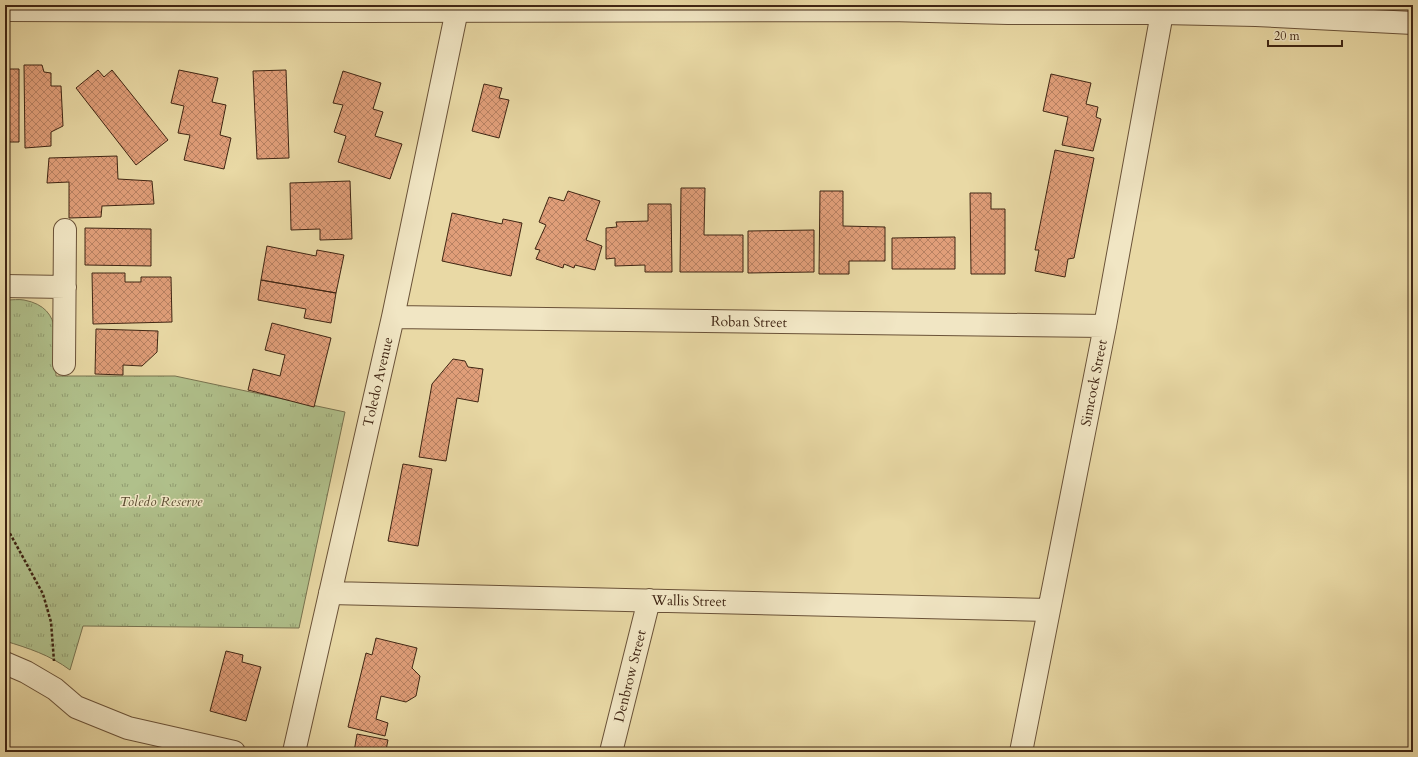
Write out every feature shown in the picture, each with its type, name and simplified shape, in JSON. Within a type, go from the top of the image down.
[{"type":"street","points":[[5,10],[160,8],[457,10],[522,7],[890,7],[1008,13],[1162,13],[1256,10],[1413,23]]},
{"type":"street","name":"Toledo Avenue","points":[[294,752],[393,317],[457,10]]},
{"type":"street","name":"Simcock Street","points":[[1021,752],[1105,326],[1162,13]]},
{"type":"street","points":[[64,364],[65,230]]},
{"type":"street","points":[[6,286],[65,287]]},
{"type":"street","name":"Roban Street","points":[[393,317],[1105,326]]},
{"type":"street","name":"Wallis Street","points":[[330,592],[1048,610]]},
{"type":"street","name":"Denbrow Street","points":[[611,752],[649,600]]},
{"type":"street","points":[[5,664],[26,672],[55,689],[76,707],[128,728],[234,752]]},
{"type":"path","points":[[6,286],[7,528],[43,594],[52,622],[55,689]]},
{"type":"green space","name":"Toledo Reserve","points":[[6,300],[24,300],[37,304],[46,311],[52,320],[56,341],[56,376],[175,376],[345,412],[299,628],[83,626],[70,670],[47,656],[5,641]]},
{"type":"building","points":[[24,65],[42,65],[44,72],[51,73],[51,86],[61,86],[63,126],[51,132],[51,146],[25,148]]},
{"type":"building","points":[[5,69],[19,69],[19,142],[5,142]]},
{"type":"building","points":[[98,70],[104,77],[112,70],[168,140],[136,165],[76,88]]},
{"type":"building","points":[[179,70],[218,78],[212,102],[226,105],[220,135],[231,138],[224,169],[184,160],[190,135],[178,133],[184,106],[171,103]]},
{"type":"building","points":[[286,70],[289,158],[257,159],[253,71]]},
{"type":"building","points":[[343,71],[381,83],[373,109],[383,112],[375,136],[402,144],[390,179],[338,162],[346,136],[334,132],[343,105],[333,103]]},
{"type":"building","points":[[1051,74],[1091,83],[1086,104],[1098,107],[1096,117],[1101,119],[1093,151],[1062,145],[1068,117],[1043,111]]},
{"type":"building","points":[[484,84],[502,88],[499,98],[509,100],[499,138],[472,131]]},
{"type":"building","points":[[1055,150],[1094,158],[1074,258],[1068,259],[1065,277],[1035,271],[1039,250],[1035,250]]},
{"type":"building","points":[[117,156],[118,179],[152,181],[154,204],[102,206],[101,217],[69,218],[69,182],[47,183],[49,158]]},
{"type":"building","points":[[350,181],[352,239],[320,240],[320,229],[291,230],[290,183]]},
{"type":"building","points":[[681,188],[705,188],[704,235],[743,235],[743,272],[680,272]]},
{"type":"building","points":[[568,191],[600,201],[586,240],[602,246],[595,270],[575,265],[574,268],[564,264],[563,268],[536,259],[540,250],[535,249],[546,225],[539,222],[549,197],[564,201]]},
{"type":"building","points":[[820,191],[843,191],[843,226],[885,227],[885,261],[849,261],[849,274],[819,274]]},
{"type":"building","points":[[970,193],[991,193],[991,209],[1005,209],[1005,274],[971,274]]},
{"type":"building","points":[[648,204],[671,204],[672,272],[645,272],[645,265],[615,266],[615,258],[606,259],[606,228],[617,227],[616,222],[648,221]]},
{"type":"building","points":[[452,213],[502,224],[503,219],[522,223],[511,276],[442,261]]},
{"type":"building","points":[[85,228],[151,229],[151,266],[85,265]]},
{"type":"building","points":[[814,230],[814,272],[748,273],[748,231]]},
{"type":"building","points":[[955,237],[955,269],[892,269],[892,238]]},
{"type":"building","points":[[267,246],[316,256],[317,250],[344,255],[336,293],[261,280]]},
{"type":"building","points":[[92,273],[125,273],[125,282],[141,282],[141,277],[171,277],[172,322],[93,324]]},
{"type":"building","points":[[261,280],[336,293],[331,323],[304,318],[306,309],[258,300]]},
{"type":"building","points":[[272,323],[331,338],[314,407],[248,390],[253,369],[280,376],[285,355],[265,350]]},
{"type":"building","points":[[96,329],[158,331],[157,352],[142,366],[123,365],[123,375],[95,374]]},
{"type":"building","points":[[453,359],[465,361],[468,367],[483,369],[478,402],[457,398],[446,461],[419,457],[432,384]]},
{"type":"building","points":[[403,464],[432,469],[418,546],[388,541]]},
{"type":"building","points":[[376,638],[417,648],[412,668],[420,676],[416,696],[406,702],[381,696],[376,719],[388,723],[385,736],[348,727],[366,653],[372,655]]},
{"type":"building","points":[[226,651],[243,655],[242,662],[261,667],[246,721],[210,711]]},
{"type":"building","points":[[357,734],[388,740],[386,750],[393,752],[354,752]]}]
